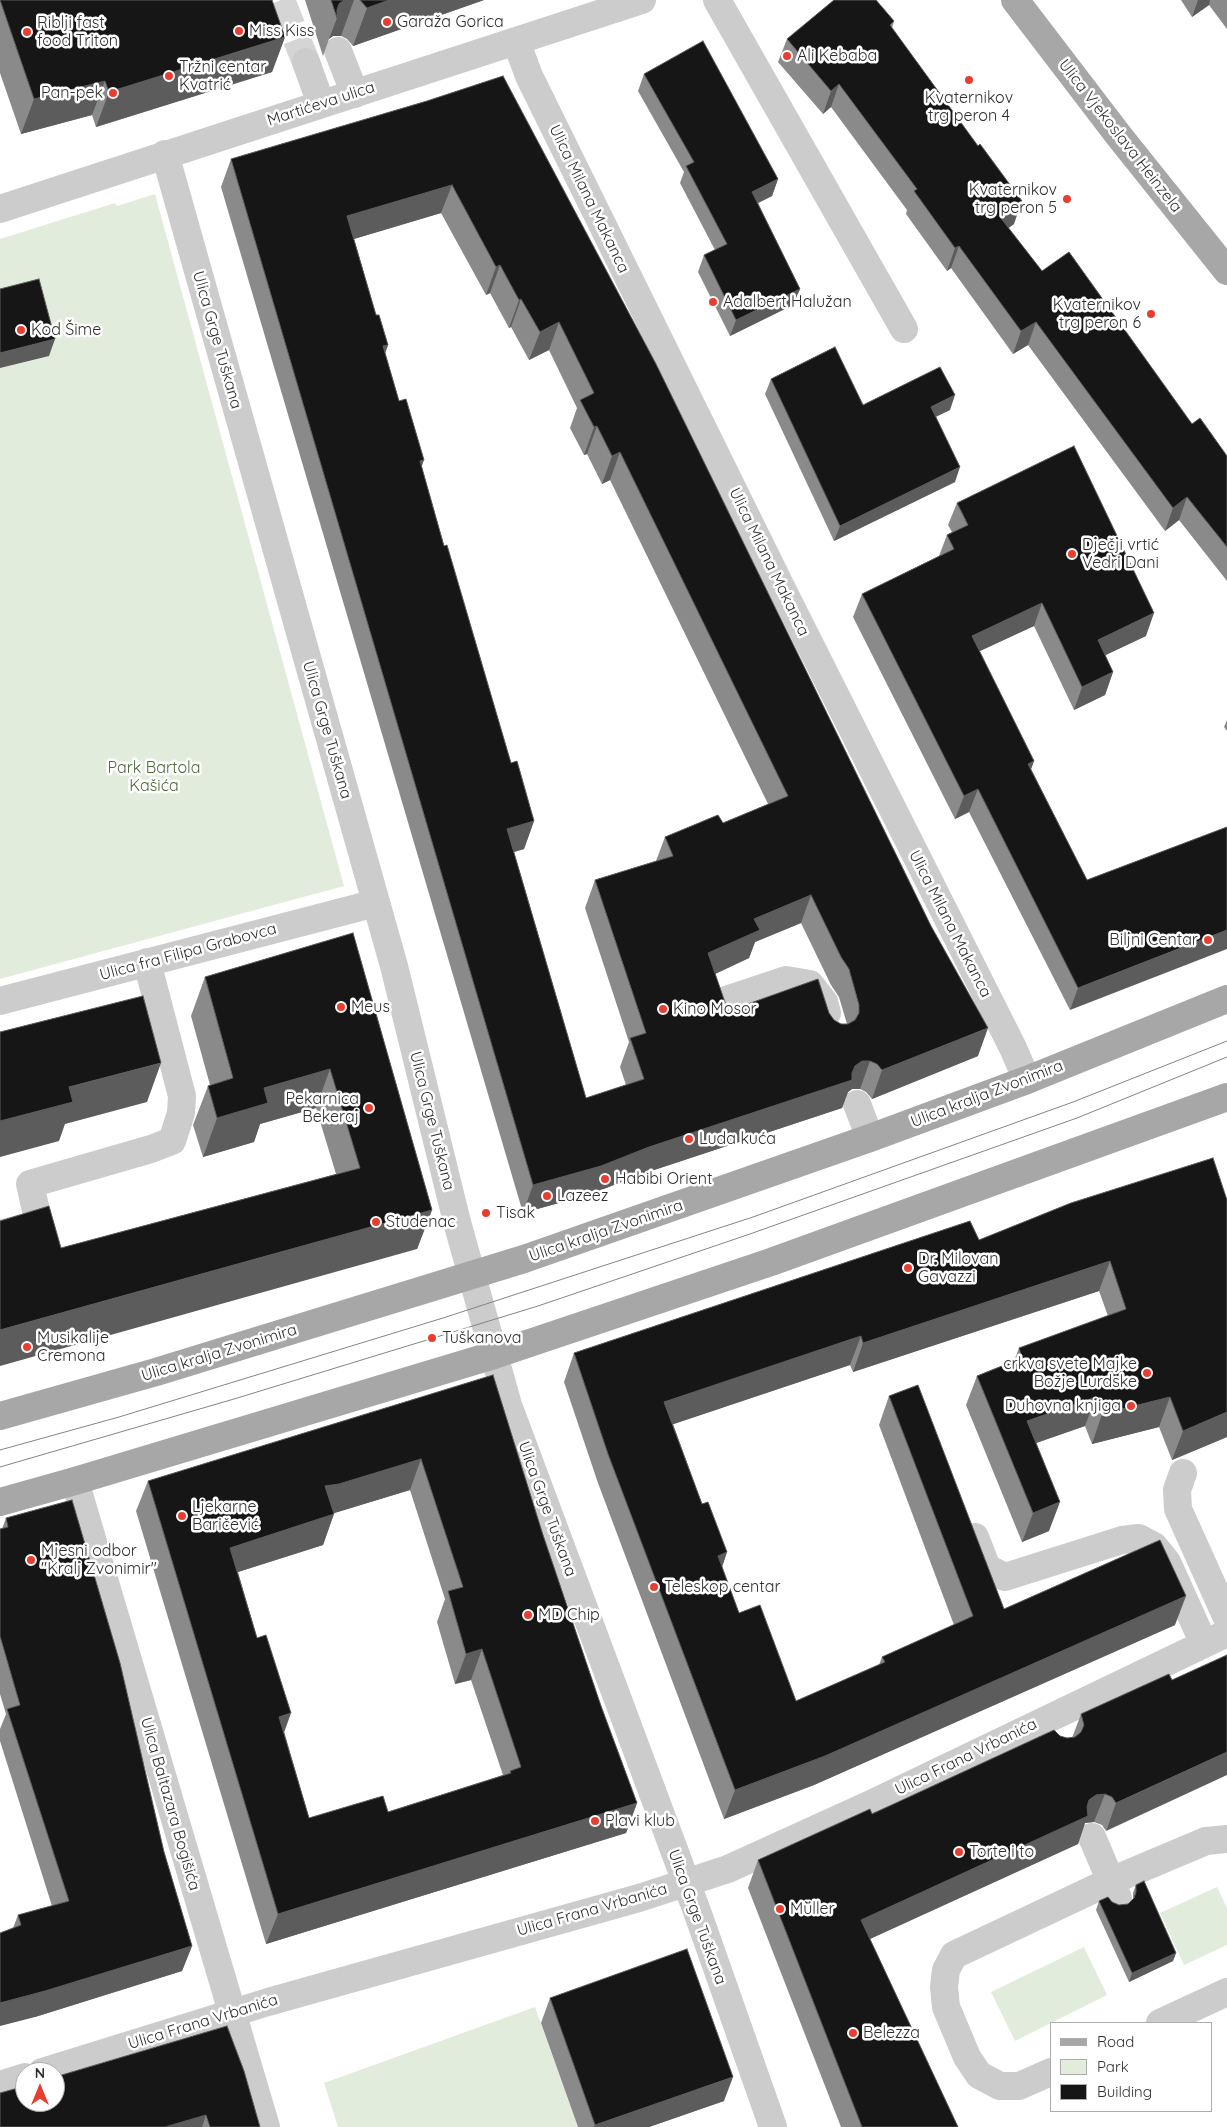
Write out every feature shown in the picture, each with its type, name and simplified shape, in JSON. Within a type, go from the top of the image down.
[{"type":"main road","name":"Ulica Vjekoslava Heinzela","points":[[1015,0],[1114,129],[1227,271]]},
{"type":"main road","name":"Ulica kralja Zvonimira","points":[[0,1416],[156,1372],[472,1276],[742,1184],[870,1138],[1027,1080],[1227,999]]},
{"type":"main road","points":[[0,1502],[494,1355],[781,1259],[1227,1097]]},
{"type":"street","name":"Martićeva ulica","points":[[0,209],[642,0]]},
{"type":"street","points":[[717,0],[904,329]]},
{"type":"street","name":"Ulica Milana Makanca","points":[[516,41],[529,76],[784,593],[1009,1040],[1027,1080]]},
{"type":"street","points":[[338,51],[355,94]]},
{"type":"street","points":[[306,62],[321,104]]},
{"type":"street","name":"Ulica Grge Tuškana","points":[[165,154],[394,966],[456,1222],[508,1405],[774,2127]]},
{"type":"street","name":"Ulica fra Filipa Grabovca","points":[[0,1001],[376,903]]},
{"type":"street","points":[[0,1234],[39,1224],[30,1184],[151,1149],[172,1141],[181,1113],[182,1096],[147,962]]},
{"type":"street","points":[[720,1002],[786,980],[810,984],[824,1002],[834,1037]]},
{"type":"street","points":[[856,1104],[870,1138]]},
{"type":"street","points":[[1183,1473],[1177,1490],[1178,1509],[1227,1618]]},
{"type":"street","name":"Ulica Baltazara Bogišića","points":[[75,1481],[266,2127]]},
{"type":"street","points":[[966,1514],[987,1568],[1005,1577],[1122,1540],[1139,1538],[1154,1546],[1167,1562],[1215,1638]]},
{"type":"street","name":"Ulica Frana Vrbanića","points":[[65,2065],[231,2013],[629,1900],[728,1869],[871,1804],[1048,1732],[1215,1638]]},
{"type":"street","points":[[1092,1837],[1115,1890]]},
{"type":"street","points":[[1050,2072],[1019,2086],[1000,2086],[979,2076],[967,2057],[946,2007],[944,1987],[946,1970],[954,1955],[1115,1890],[1206,1841],[1227,1839]]},
{"type":"street","points":[[1162,2022],[1227,1992]]},
{"type":"street","points":[[0,2085],[15,2080]]},
{"type":"green space","name":"Park Bartola Kašića","points":[[155,194],[344,886],[0,979],[0,239],[115,203],[117,206]]},
{"type":"green space","points":[[1217,1887],[1227,1908],[1227,1945],[1184,1965],[1160,1913]]},
{"type":"green space","points":[[1084,1947],[1107,1995],[1015,2041],[991,1992]]},
{"type":"green space","points":[[535,2007],[578,2127],[338,2127],[324,2083]]},
{"type":"building","points":[[0,0],[272,0],[285,37],[109,92],[105,81],[34,99]]},
{"type":"building","points":[[331,0],[344,0],[339,4],[337,18]]},
{"type":"building","points":[[360,0],[389,0],[367,8]]},
{"type":"building","points":[[834,0],[876,0],[894,21],[890,25],[978,146],[980,144],[1022,201],[1000,217],[1042,271],[1069,252],[1192,424],[1200,418],[1227,456],[1227,547],[1187,497],[1173,508],[1036,322],[1021,331],[959,246],[955,248],[914,191],[917,189],[839,84],[831,91],[787,39]]},
{"type":"building","points":[[703,41],[778,179],[752,192],[800,289],[736,320],[704,255],[727,244],[686,166],[694,162],[644,74]]},
{"type":"building","points":[[503,76],[656,364],[931,926],[988,1028],[882,1070],[877,1064],[870,1061],[862,1061],[855,1066],[852,1080],[649,1147],[601,1166],[533,1185],[231,159],[427,101]],"holes":[[[452,185],[496,267],[500,265],[519,300],[521,299],[540,332],[559,322],[594,393],[580,400],[594,427],[597,426],[612,456],[620,452],[788,796],[723,823],[718,815],[665,837],[673,856],[595,880],[646,1033],[630,1038],[644,1079],[586,1098],[507,829],[534,821],[517,761],[511,763],[447,545],[444,546],[420,461],[424,460],[406,399],[399,401],[383,346],[388,345],[379,315],[376,315],[347,216]],[[811,895],[841,957],[849,969],[859,1005],[859,1013],[855,1020],[848,1024],[841,1024],[834,1020],[829,1013],[818,979],[728,1011],[708,953],[760,930],[754,919]]]},
{"type":"building","name":"Kod Šime","points":[[39,279],[55,339],[0,353],[0,289]]},
{"type":"building","points":[[835,347],[863,405],[940,367],[955,395],[931,407],[960,467],[840,526],[771,379]]},
{"type":"building","points":[[1074,446],[1154,613],[1098,640],[1113,672],[1082,687],[1042,603],[972,636],[1034,761],[1028,764],[1087,880],[1227,827],[1227,930],[1078,988],[978,789],[964,796],[862,594],[954,549],[947,535],[968,525],[957,503]]},
{"type":"building","points":[[353,933],[432,1210],[0,1330],[0,1221],[49,1206],[61,1248],[360,1168],[330,1069],[264,1088],[268,1103],[217,1118],[208,1086],[233,1078],[205,977]]},
{"type":"building","points":[[143,996],[161,1063],[69,1087],[73,1102],[0,1121],[0,1032]]},
{"type":"building","points":[[1213,1158],[1227,1200],[1227,1412],[1183,1431],[1170,1397],[1102,1414],[1096,1397],[1027,1421],[1060,1502],[1033,1513],[977,1376],[1022,1358],[1019,1348],[1126,1309],[1110,1261],[863,1343],[861,1336],[664,1402],[702,1504],[708,1502],[727,1552],[718,1556],[739,1613],[760,1605],[796,1701],[885,1662],[882,1657],[973,1616],[889,1396],[918,1385],[1004,1609],[1160,1540],[1186,1596],[825,1756],[735,1790],[608,1454],[574,1353],[970,1221],[979,1240],[1071,1203]]},
{"type":"building","points":[[493,1375],[543,1535],[601,1706],[637,1803],[278,1914],[148,1481]],"holes":[[[421,1459],[463,1587],[448,1591],[466,1654],[482,1649],[521,1767],[510,1771],[511,1773],[388,1812],[383,1796],[309,1818],[279,1717],[291,1713],[266,1635],[257,1638],[230,1548],[334,1514],[325,1486],[339,1484]]]},
{"type":"building","points":[[72,1500],[120,1663],[164,1852],[192,1946],[0,2003],[0,1933],[21,1925],[18,1915],[69,1901],[7,1709],[20,1705],[0,1636],[0,1529],[8,1527],[6,1518]]},
{"type":"building","points":[[1227,1655],[1227,1752],[1116,1803],[1112,1797],[1105,1794],[1096,1795],[1089,1800],[1087,1807],[1088,1816],[861,1920],[958,2127],[862,2127],[758,1860],[870,1809],[872,1814],[1054,1730],[1060,1736],[1067,1738],[1075,1737],[1081,1732],[1084,1725],[1081,1714],[1169,1674],[1172,1680]]},
{"type":"building","points":[[1144,1881],[1176,1953],[1132,1973],[1099,1901],[1108,1897],[1112,1902],[1119,1905],[1128,1904],[1134,1898],[1136,1885]]},
{"type":"building","points":[[687,1949],[733,2077],[595,2125],[550,1998]]},
{"type":"building","points":[[227,2026],[244,2071],[260,2127],[210,2127],[206,2115],[165,2127],[0,2127],[0,2093],[15,2089],[15,2112],[65,2112],[65,2074]]},
{"type":"tunnel","points":[[281,0],[306,62]]},
{"type":"tram line","points":[[0,1450],[119,1417],[443,1318],[753,1217],[1073,1102],[1227,1041]]},
{"type":"tram line","points":[[0,1467],[234,1399],[538,1306],[747,1235],[1077,1118],[1227,1057]]},
{"type":"place","name":"Garaža Gorica","points":[[387,22]]},
{"type":"place","name":"Miss Kiss","points":[[239,31]]},
{"type":"place","name":"Riblji fast food Triton","points":[[27,32]]},
{"type":"place","name":"Ali Kebaba","points":[[787,56]]},
{"type":"place","name":"Tržni centar Kvatrić","points":[[169,76]]},
{"type":"place","name":"Kvaternikov trg peron 4","points":[[969,80]]},
{"type":"place","name":"Pan-pek","points":[[113,93]]},
{"type":"place","name":"Kvaternikov trg peron 5","points":[[1067,199]]},
{"type":"place","name":"Adalbert Halužan","points":[[713,302]]},
{"type":"place","name":"Kvaternikov trg peron 6","points":[[1151,314]]},
{"type":"place","name":"Kod Šime","points":[[21,330]]},
{"type":"place","name":"Dječji vrtić Vedri Dani","points":[[1072,554]]},
{"type":"place","name":"Biljni Centar","points":[[1208,940]]},
{"type":"place","name":"Meus","points":[[341,1007]]},
{"type":"place","name":"Kino Mosor","points":[[663,1009]]},
{"type":"place","name":"Pekarnica Bekeraj","points":[[369,1108]]},
{"type":"place","name":"Luda kuća","points":[[689,1139]]},
{"type":"place","name":"Habibi Orient","points":[[605,1179]]},
{"type":"place","name":"Lazeez","points":[[547,1196]]},
{"type":"place","name":"Tisak","points":[[486,1213]]},
{"type":"place","name":"Studenac","points":[[376,1222]]},
{"type":"place","name":"Dr. Milovan Gavazzi","points":[[908,1268]]},
{"type":"place","name":"Tuškanova","points":[[432,1338]]},
{"type":"place","name":"Musikalije Cremona","points":[[27,1347]]},
{"type":"place","name":"crkva svete Majke Božje Lurdske","points":[[1147,1373]]},
{"type":"place","name":"Duhovna knjiga","points":[[1131,1406]]},
{"type":"place","name":"Ljekarne Baričević","points":[[182,1516]]},
{"type":"place","name":"Mjesni odbor \"Kralj Zvonimir\"","points":[[31,1560]]},
{"type":"place","name":"Teleskop centar","points":[[654,1587]]},
{"type":"place","name":"MD Chip","points":[[528,1615]]},
{"type":"place","name":"Plavi klub","points":[[595,1821]]},
{"type":"place","name":"Torte i to","points":[[959,1852]]},
{"type":"place","name":"Müller","points":[[780,1909]]},
{"type":"place","name":"Belezza","points":[[853,2033]]}]
